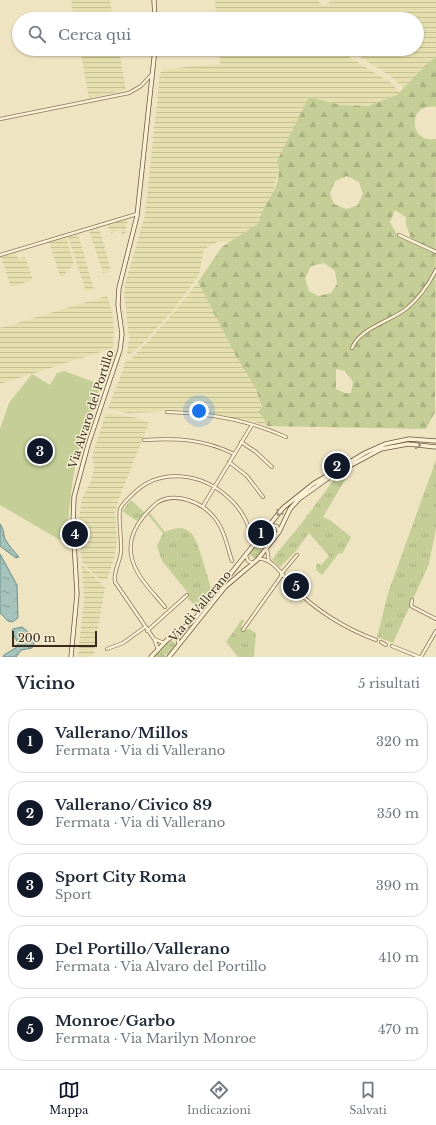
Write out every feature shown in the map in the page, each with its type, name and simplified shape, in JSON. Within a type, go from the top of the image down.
[{"type":"street","points":[[154,0],[155,12]]},
{"type":"street","name":"Via Alvaro del Portillo","points":[[71,657],[77,594],[73,524],[74,501],[84,460],[120,350],[122,334],[118,305],[119,288],[138,214],[154,56]]},
{"type":"street","points":[[0,119],[129,93],[141,86],[152,73]]},
{"type":"street","points":[[0,255],[138,214]]},
{"type":"street","points":[[399,235],[436,252]]},
{"type":"street","points":[[352,348],[360,336],[396,316],[413,302],[436,270]]},
{"type":"street","points":[[167,412],[207,416],[252,425],[286,437]]},
{"type":"street","points":[[203,506],[252,425]]},
{"type":"street","name":"Via di Vallerano","points":[[151,657],[173,635],[193,621],[284,507],[313,484],[370,450],[384,444],[406,439],[436,441]]},
{"type":"street","points":[[144,440],[196,440],[234,454]]},
{"type":"street","points":[[241,442],[256,452],[272,467]]},
{"type":"street","name":"Via di Vallerano","points":[[169,657],[225,587],[258,559],[279,532],[291,508],[298,500],[326,479],[367,456],[385,448],[400,444],[436,447]]},
{"type":"street","points":[[229,462],[248,476],[263,497]]},
{"type":"street","points":[[158,650],[154,639],[147,631],[114,580],[121,553],[121,507],[140,488],[160,478],[186,476],[201,480],[214,486],[238,507],[247,523],[255,544]]},
{"type":"street","points":[[164,608],[135,567],[131,551],[134,531],[145,515],[162,501],[182,499],[203,506],[218,522],[232,561]]},
{"type":"street","points":[[270,525],[276,526],[279,532]]},
{"type":"street","points":[[267,547],[270,562]]},
{"type":"street","points":[[246,556],[248,561],[253,563]]},
{"type":"street","points":[[243,630],[281,575],[297,556]]},
{"type":"street","points":[[258,559],[263,559],[270,562],[298,592],[317,607],[356,632],[376,640]]},
{"type":"street","points":[[147,631],[186,595]]},
{"type":"street","points":[[412,600],[411,606],[436,619]]},
{"type":"street","points":[[107,649],[123,643],[145,627]]},
{"type":"street","points":[[392,646],[420,657],[436,631]]},
{"type":"street","points":[[173,635],[177,638],[179,644]]},
{"type":"street","points":[[154,639],[164,643]]},
{"type":"street","points":[[381,642],[386,644]]},
{"type":"street","points":[[173,651],[173,657]]},
{"type":"shaded area","points":[[71,0],[110,0],[112,12],[73,12]]},
{"type":"shaded area","points":[[215,0],[317,0],[324,7],[332,0],[436,0],[436,57],[404,88],[390,76],[359,56],[424,56],[424,12],[216,12]]},
{"type":"shaded area","points":[[81,56],[120,56],[126,90],[89,98]]},
{"type":"shaded area","points":[[219,56],[348,56],[391,83],[400,93],[368,106],[341,105],[309,97],[279,169],[271,199],[261,214],[259,223],[230,242],[219,241],[204,249],[199,275],[172,312],[142,344],[129,355],[127,353],[129,338],[124,292],[145,215],[160,73],[165,69],[220,64]]},
{"type":"shaded area","points":[[128,219],[125,234],[122,234],[121,230],[111,233],[107,225]]},
{"type":"shaded area","points":[[99,227],[111,271],[103,273],[89,230]]},
{"type":"shaded area","points":[[78,234],[94,289],[86,291],[68,237]]},
{"type":"shaded area","points":[[66,237],[74,264],[62,277],[60,276],[49,242]]},
{"type":"shaded area","points":[[16,252],[18,259],[25,257],[33,280],[11,287],[1,257]]},
{"type":"shaded area","points":[[198,282],[236,356],[256,389],[267,426],[252,421],[177,409],[169,409],[158,412],[128,413],[108,409],[126,361],[131,359],[170,317]]},
{"type":"shaded area","points":[[107,296],[112,311],[114,329],[113,348],[0,384],[0,328]]},
{"type":"shaded area","points":[[106,413],[138,418],[149,423],[118,501],[115,513],[117,541],[114,559],[107,579],[101,581],[83,563],[81,556],[79,519],[82,499],[92,479],[94,465],[92,456]]},
{"type":"shaded area","points":[[82,565],[105,587],[93,657],[78,657],[84,600]]},
{"type":"green space","points":[[436,57],[436,107],[427,107],[420,111],[416,116],[415,123],[416,130],[420,135],[427,139],[436,139],[435,412],[426,429],[267,426],[264,418],[258,412],[262,407],[256,389],[236,356],[198,282],[222,247],[259,223],[261,215],[276,186],[279,170],[277,161],[309,97],[341,105],[368,106],[397,95],[427,64]],"holes":[[[347,176],[359,182],[363,194],[357,206],[346,209],[334,204],[330,194],[335,181]],[[395,210],[406,217],[406,224],[411,239],[397,235],[390,222]],[[324,263],[335,271],[337,284],[331,293],[318,296],[309,291],[305,278],[311,266]],[[336,369],[345,371],[353,382],[351,393],[345,393],[336,389]]]},
{"type":"green space","points":[[64,371],[102,385],[86,428],[76,462],[70,500],[67,544],[0,505],[0,429],[9,403],[32,374],[50,385],[57,373]]},
{"type":"green space","points":[[436,460],[436,528],[429,564],[393,643],[377,637],[388,593]]},
{"type":"green space","points":[[352,468],[323,517],[330,520],[351,537],[342,554],[339,553],[322,575],[316,570],[317,563],[321,565],[329,556],[309,533],[296,551],[280,567],[272,560],[276,554],[301,524],[336,477]]},
{"type":"green space","points":[[131,500],[145,513],[137,521],[122,511]]},
{"type":"green space","points":[[150,513],[165,532],[175,528],[182,528],[188,530],[194,537],[212,592],[199,608],[188,599],[189,594],[162,561],[157,546],[163,533],[148,515]]},
{"type":"green space","points":[[270,529],[275,534],[272,539],[268,536],[267,537],[270,540],[255,559],[249,554]]},
{"type":"green space","points":[[242,619],[244,621],[241,626],[243,630],[249,629],[256,633],[253,657],[238,657],[226,642]]},
{"type":"green space","points":[[170,639],[176,644],[168,655],[163,653],[167,657],[154,657]]},
{"type":"water","points":[[0,524],[3,529],[5,539],[19,557],[16,558],[0,546]]},
{"type":"water","points":[[0,554],[17,585],[18,618],[12,622],[8,621],[0,613]]},
{"type":"water","points":[[22,627],[31,634],[35,641],[32,648],[21,650],[16,657],[3,657],[17,647],[18,643],[12,632],[13,629]]},
{"type":"place","name":"Sport City Roma","points":[[40,451]]},
{"type":"place","name":"Vallerano/Civico 89","points":[[337,466]]},
{"type":"place","name":"Vallerano/Millos","points":[[261,533]]},
{"type":"place","name":"Del Portillo/Vallerano","points":[[75,534]]},
{"type":"place","name":"Monroe/Garbo","points":[[296,586]]}]
